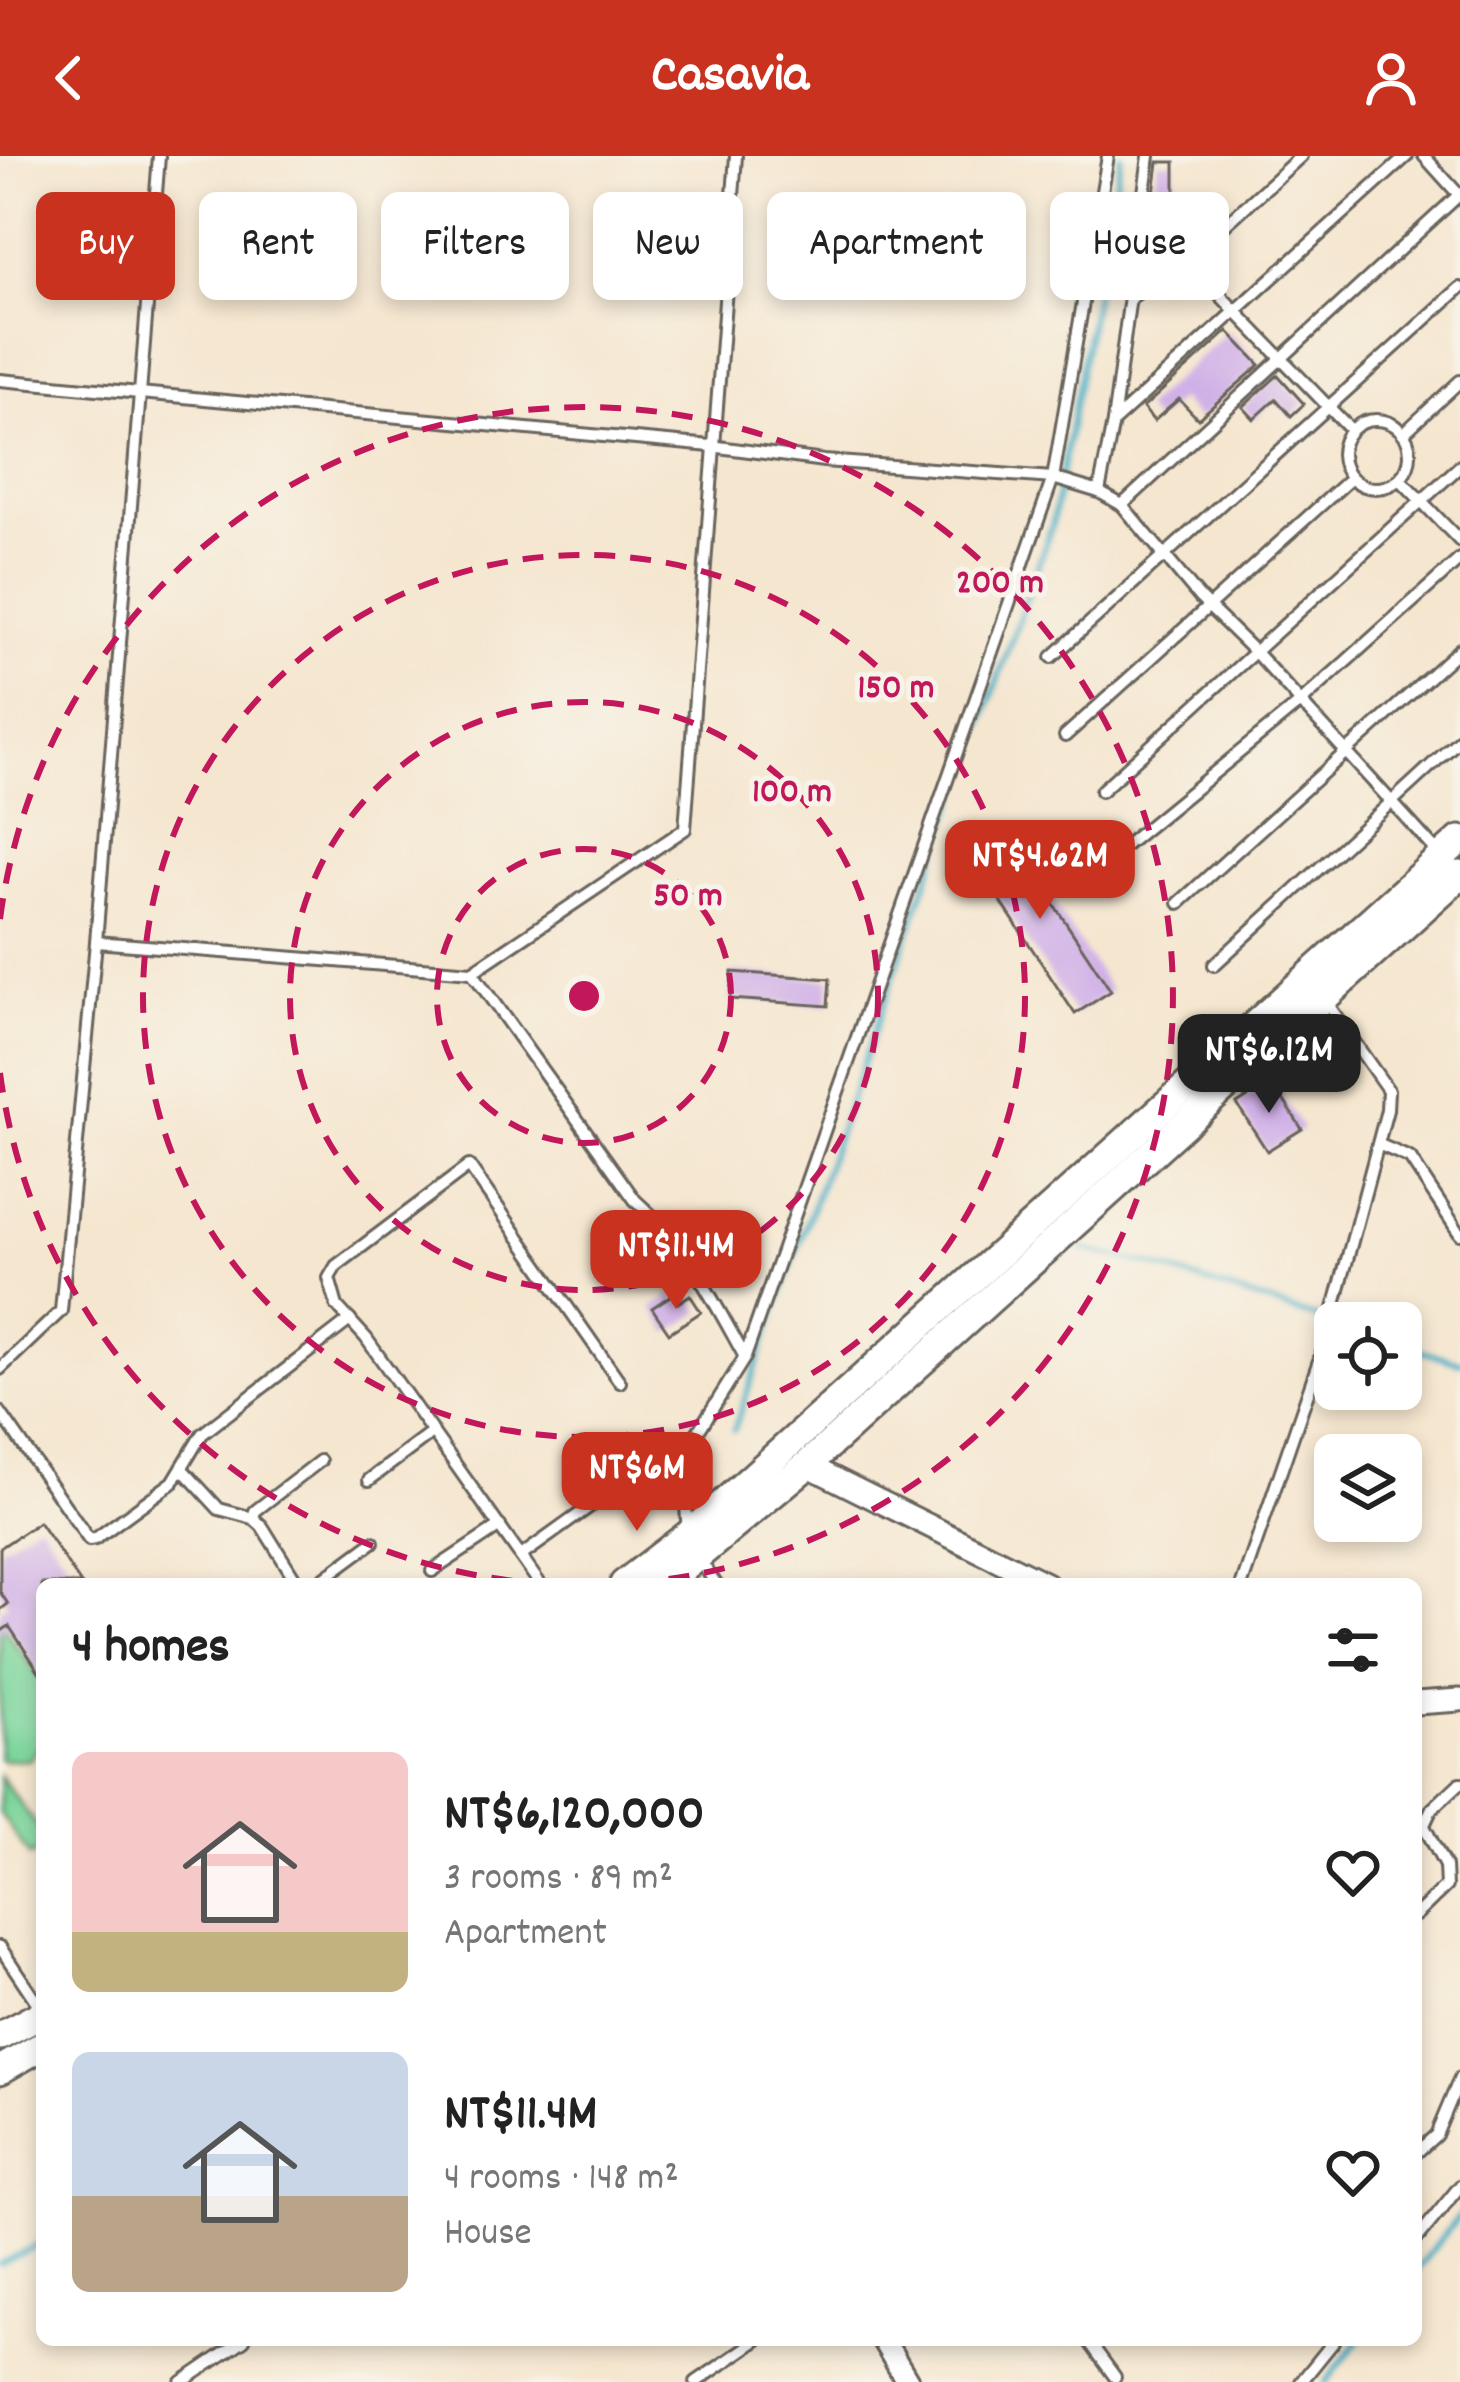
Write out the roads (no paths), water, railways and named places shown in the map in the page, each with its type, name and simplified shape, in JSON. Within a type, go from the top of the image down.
[{"type":"main road","points":[[693,1559],[1455,861]]},
{"type":"main road","points":[[641,1578],[693,1559],[807,1465],[1313,988]]},
{"type":"main road","points":[[0,2036],[36,2015]]},
{"type":"main road","points":[[0,2070],[36,2049]]},
{"type":"street","points":[[807,1465],[1034,1578]]},
{"type":"street","points":[[1422,1703],[1460,1700]]},
{"type":"street","points":[[887,2346],[908,2382]]},
{"type":"lane","points":[[0,1370],[61,1311],[96,943],[159,156]]},
{"type":"lane","points":[[96,943],[472,973],[685,829],[736,156]]},
{"type":"lane","points":[[693,1559],[682,1457],[745,1357],[1053,478],[1108,156]]},
{"type":"lane","points":[[1142,192],[1149,156]]},
{"type":"lane","points":[[1229,220],[1300,156]]},
{"type":"lane","points":[[1113,422],[1407,156]]},
{"type":"lane","points":[[1122,505],[1460,195],[1424,156]]},
{"type":"lane","points":[[1052,657],[1460,288]]},
{"type":"lane","points":[[1099,492],[1132,300]]},
{"type":"lane","points":[[1228,300],[1352,430]]},
{"type":"lane","points":[[0,380],[711,446],[824,461],[1053,478],[1099,492],[1122,505],[1389,802],[1455,861]]},
{"type":"lane","points":[[1404,433],[1460,381]]},
{"type":"lane","points":[[1378,420],[1404,433],[1410,461],[1400,479],[1383,488],[1365,487],[1351,478],[1342,464],[1341,449],[1360,423],[1378,420]]},
{"type":"lane","points":[[1101,790],[1460,466]]},
{"type":"lane","points":[[1065,736],[1351,478]]},
{"type":"lane","points":[[1400,479],[1460,541]]},
{"type":"lane","points":[[1126,845],[1301,702],[1460,559]]},
{"type":"lane","points":[[1179,903],[1460,649]]},
{"type":"lane","points":[[1214,964],[1460,739]]},
{"type":"lane","points":[[472,973],[635,1200],[660,1221],[692,1264],[745,1357]]},
{"type":"lane","points":[[1244,1578],[1334,1313],[1380,1144],[1388,1090],[1313,988]]},
{"type":"lane","points":[[1380,1144],[1410,1158],[1460,1234]]},
{"type":"lane","points":[[537,1578],[337,1306],[329,1278],[336,1266],[469,1166],[620,1382]]},
{"type":"lane","points":[[0,1412],[89,1540],[151,1499],[184,1470],[202,1434],[350,1320]]},
{"type":"lane","points":[[369,1480],[433,1432]]},
{"type":"lane","points":[[253,1518],[255,1511],[320,1461]]},
{"type":"lane","points":[[184,1470],[219,1508],[253,1518],[262,1526],[294,1578]]},
{"type":"lane","points":[[521,1556],[592,1505]]},
{"type":"lane","points":[[432,1571],[500,1526]]},
{"type":"lane","points":[[324,1578],[373,1542]]},
{"type":"lane","points":[[1424,1825],[1431,1810],[1460,1783]]},
{"type":"lane","points":[[1422,1822],[1445,1866],[1445,1886],[1422,1909]]},
{"type":"lane","points":[[0,1947],[36,2003]]},
{"type":"lane","points":[[1422,2148],[1436,2135],[1460,2078]]},
{"type":"lane","points":[[1422,2233],[1460,2186]]},
{"type":"lane","points":[[182,2382],[235,2346]]},
{"type":"lane","points":[[696,2382],[748,2346]]},
{"type":"lane","points":[[1092,2346],[1115,2377]]},
{"type":"lane","points":[[1301,2382],[1330,2346]]},
{"type":"waterway","points":[[734,1430],[1052,525],[1121,156]]},
{"type":"waterway","points":[[1083,1249],[1151,1265],[1314,1317]]},
{"type":"waterway","points":[[1422,1351],[1460,1362]]},
{"type":"waterway","points":[[1422,2262],[1460,2215]]},
{"type":"waterway","points":[[0,2264],[36,2246]]},
{"type":"waterway","points":[[1326,2382],[1354,2346]]}]
